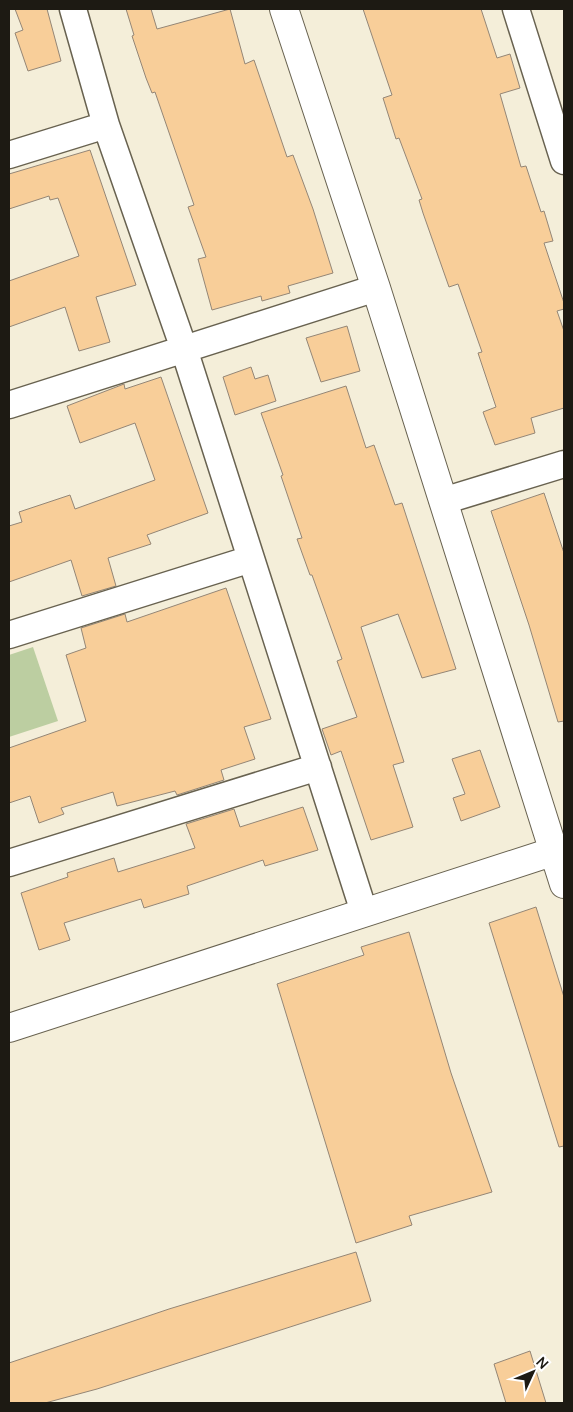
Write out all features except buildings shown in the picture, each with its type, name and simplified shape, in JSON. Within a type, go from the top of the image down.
[{"type":"street","points":[[73,9],[106,125],[184,349],[364,912]]},
{"type":"street","points":[[284,9],[376,288],[443,501],[559,850],[564,884]]},
{"type":"street","points":[[516,9],[564,161]]},
{"type":"street","points":[[9,155],[106,125]]},
{"type":"street","points":[[9,405],[376,288]]},
{"type":"street","points":[[443,501],[564,464]]},
{"type":"street","points":[[9,635],[250,559]]},
{"type":"street","points":[[9,863],[318,767]]},
{"type":"street","points":[[9,1028],[559,850]]},
{"type":"green space","points":[[33,647],[58,721],[9,737],[9,655]]}]
